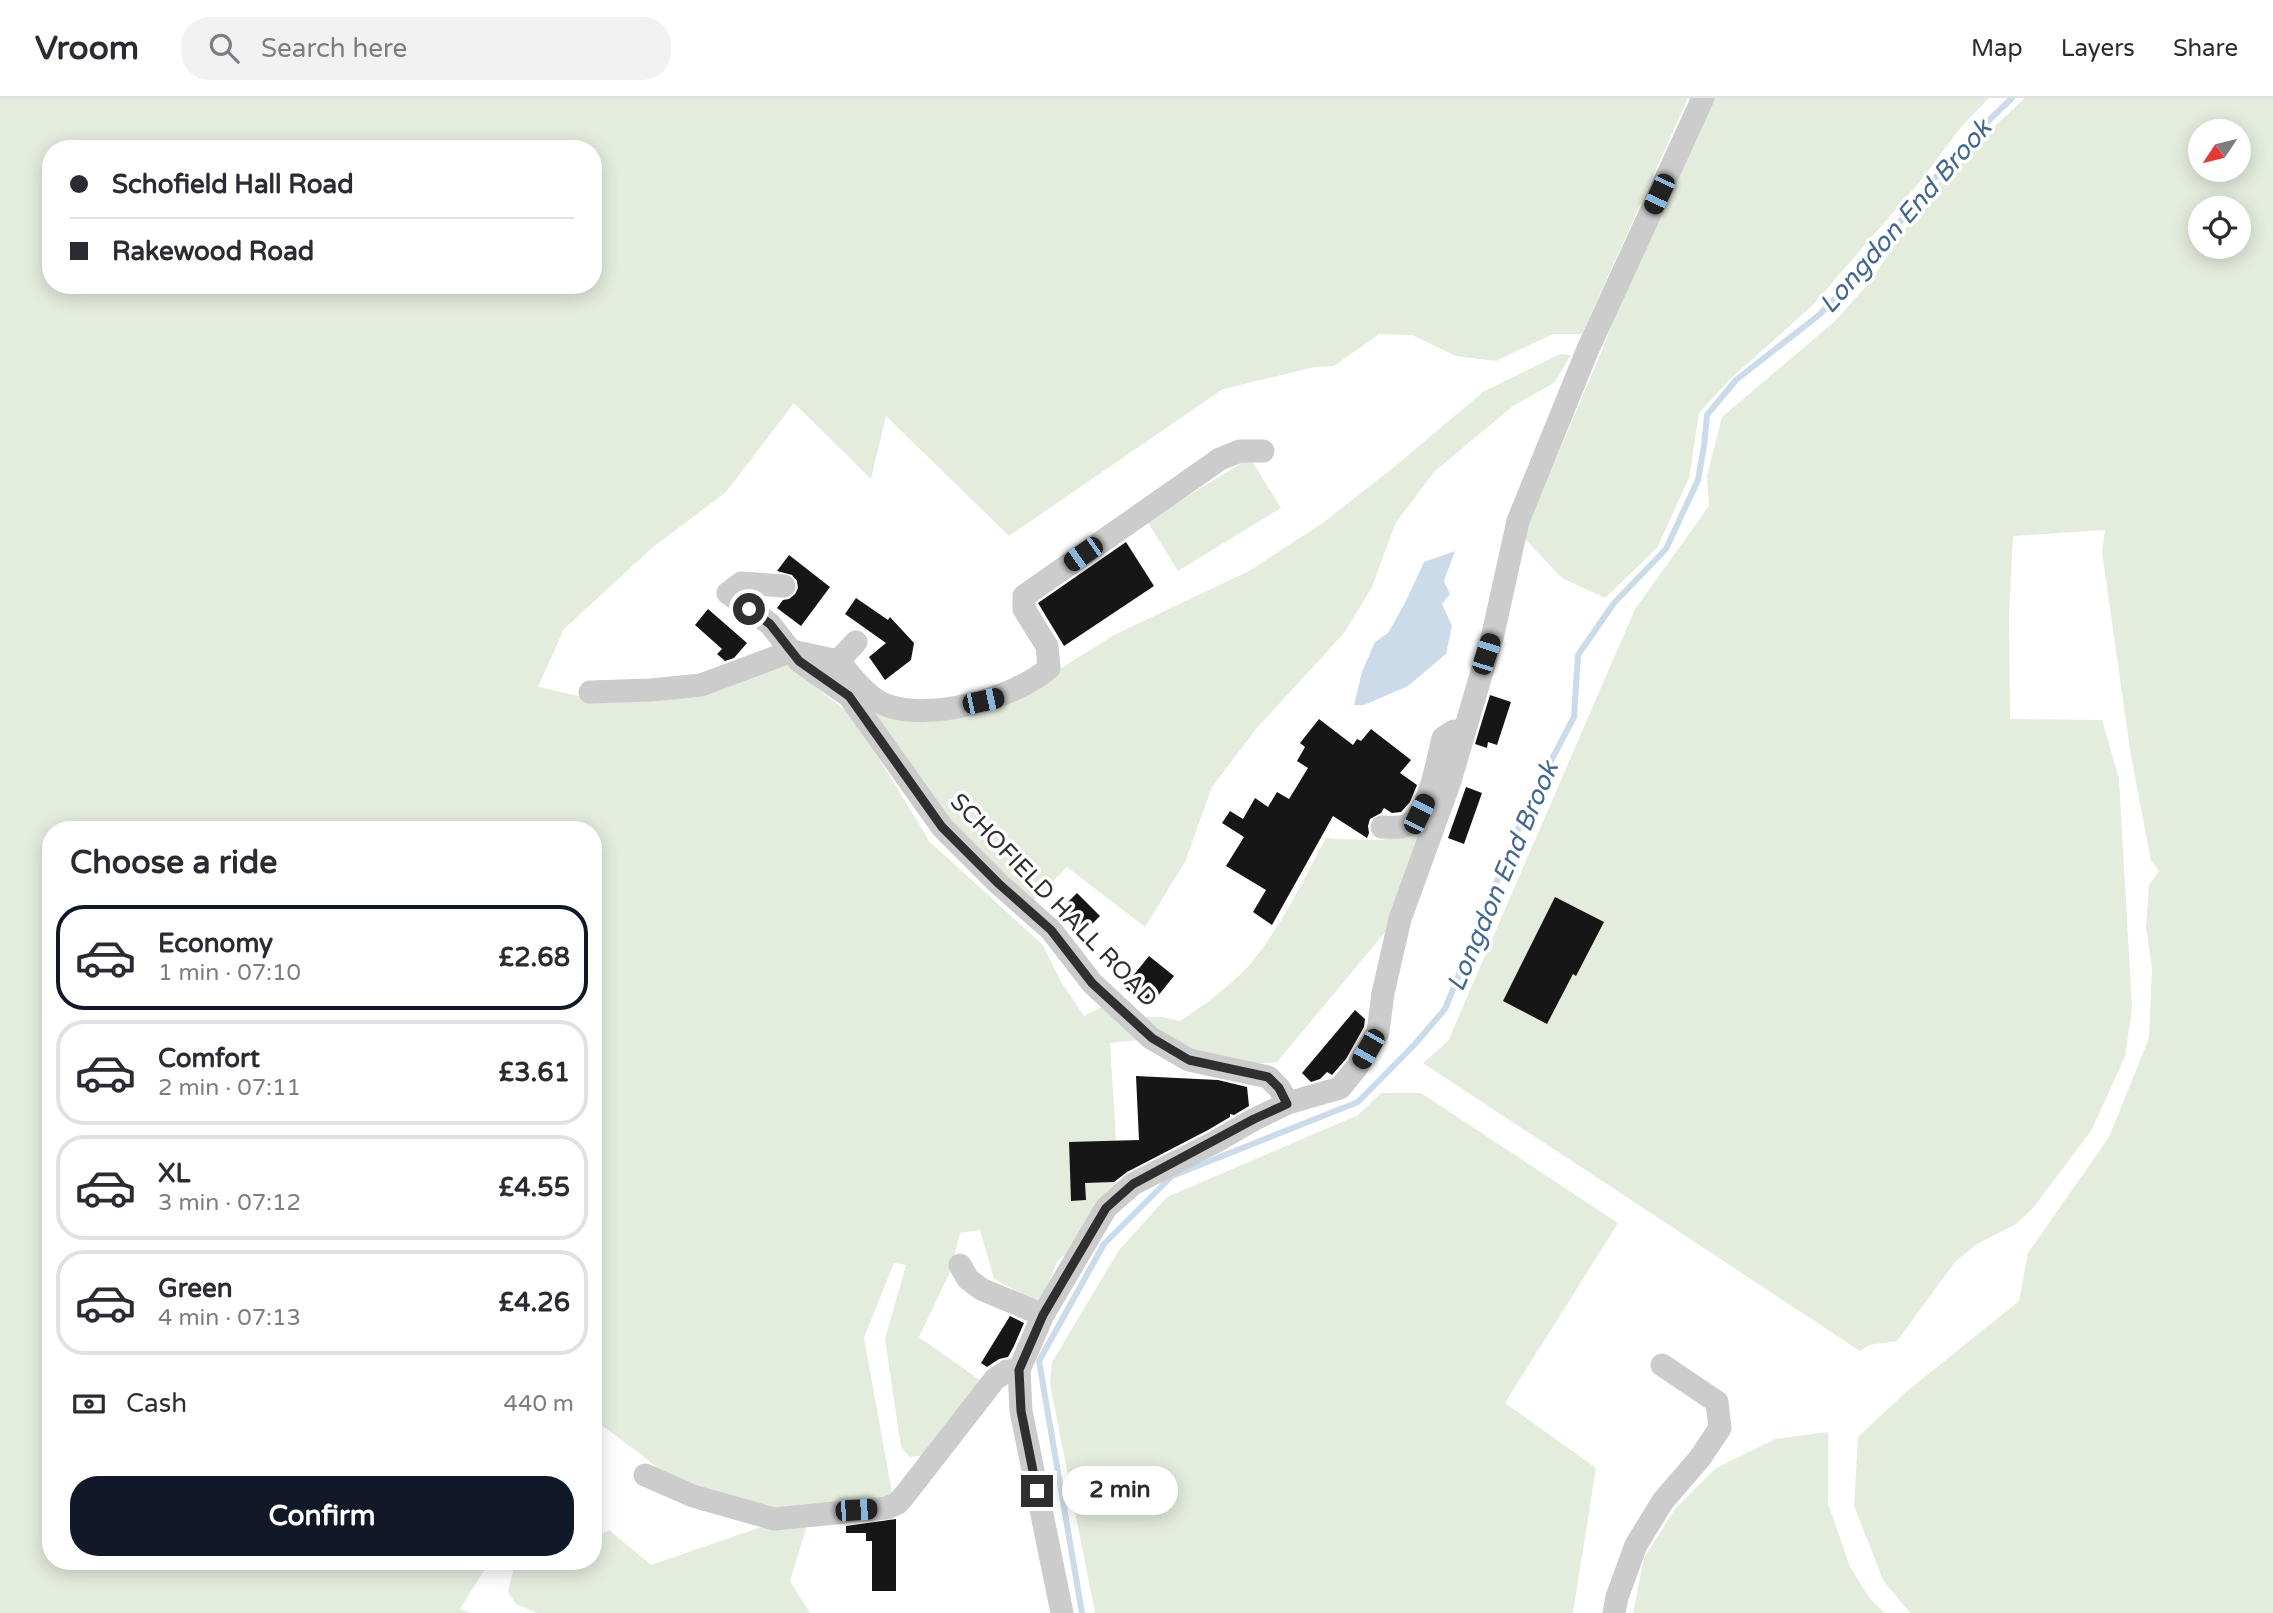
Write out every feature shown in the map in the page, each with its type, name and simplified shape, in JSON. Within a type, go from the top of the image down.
[{"type":"street","points":[[1062,1613],[1021,1411],[1019,1370],[1043,1315],[1106,1208],[1133,1184],[1254,1119],[1287,1104],[1340,1088],[1357,1067],[1378,1032],[1383,993],[1401,919],[1450,781],[1493,634],[1518,521],[1588,349],[1703,98]]},
{"type":"street","points":[[590,692],[651,691],[701,685],[792,651],[838,661],[865,691],[887,705],[913,709],[948,708],[999,697],[1037,678],[1049,668],[1047,646],[1024,609],[1024,596],[1220,459],[1240,452],[1263,451]]},
{"type":"street","name":"SCHOFIELD HALL ROAD","points":[[784,586],[741,583],[727,593],[770,624],[799,661],[849,696],[942,827],[999,884],[1051,930],[1092,983],[1142,1029],[1189,1060],[1268,1077],[1279,1088],[1287,1104]]},
{"type":"street","points":[[838,661],[856,642]]},
{"type":"street","points":[[1382,827],[1409,824],[1419,814],[1428,794],[1443,738],[1454,732],[1464,731]]},
{"type":"street","points":[[960,1265],[968,1279],[981,1289],[1043,1315]]},
{"type":"street","points":[[1614,1613],[1636,1545],[1663,1502],[1700,1458],[1720,1428],[1717,1402],[1662,1365]]},
{"type":"street","points":[[645,1475],[693,1496],[774,1519],[887,1508],[898,1503],[904,1496],[995,1379],[1007,1371],[1019,1370]]},
{"type":"shaded area","points":[[0,98],[1688,98],[1582,334],[1553,334],[1496,361],[1456,356],[1412,335],[1379,334],[1334,366],[1314,367],[1223,389],[1009,536],[886,416],[871,479],[794,403],[726,492],[652,548],[564,629],[538,687],[597,700],[789,660],[824,694],[853,716],[930,842],[1043,945],[1060,980],[1084,1016],[1102,1007],[1139,1040],[1110,1043],[1116,1141],[1069,1143],[1071,1201],[1085,1200],[1085,1183],[1119,1182],[1075,1245],[1057,1262],[1040,1304],[994,1279],[980,1230],[960,1233],[951,1270],[919,1337],[984,1383],[928,1455],[910,1457],[901,1447],[885,1339],[906,1265],[894,1263],[864,1338],[893,1498],[786,1509],[746,1503],[665,1475],[602,1426],[602,821],[42,821],[42,1570],[484,1570],[460,1609],[471,1613],[0,1613]]},
{"type":"shaded area","points":[[1713,98],[1989,98],[1961,127],[1922,179],[1813,305],[1730,379],[1699,413],[1689,478],[1657,548],[1605,598],[1562,578],[1523,537],[1603,348],[1654,214]]},
{"type":"shaded area","points":[[2025,98],[2273,98],[2273,1613],[1910,1613],[1883,1580],[1854,1506],[1858,1437],[1906,1392],[2019,1301],[2028,1253],[2109,1137],[2149,1038],[2152,969],[2146,927],[2149,885],[2159,871],[2151,861],[2131,756],[2102,552],[2105,530],[2013,536],[2009,614],[2010,719],[2102,720],[2119,779],[2132,1008],[2125,1057],[2091,1131],[2033,1208],[2016,1224],[1977,1244],[1955,1262],[1897,1341],[1869,1345],[1860,1351],[1423,1063],[1448,1041],[1635,609],[1709,506],[1707,476],[1722,417],[1835,321],[1870,282],[1929,193],[1957,161]]},
{"type":"shaded area","points":[[1560,354],[1571,355],[1554,383],[1513,406],[1435,471],[1396,522],[1372,587],[1344,633],[1256,729],[1212,787],[1185,862],[1145,927],[1067,867],[1032,902],[949,825],[823,667],[901,717],[1003,700],[1114,635],[1249,571],[1324,522],[1483,392]]},
{"type":"shaded area","points":[[1250,458],[1281,508],[1178,571],[1147,521]]},
{"type":"shaded area","points":[[1424,829],[1386,931],[1277,1062],[1238,1062],[1205,1054],[1174,1039],[1142,1017],[1180,1021],[1243,971],[1262,949],[1282,918],[1326,838],[1388,839]]},
{"type":"shaded area","points":[[1381,1093],[1421,1093],[1618,1223],[1505,1403],[1596,1468],[1573,1613],[1095,1613],[1050,1384],[1052,1362],[1119,1250],[1167,1197],[1358,1115]]},
{"type":"shaded area","points":[[1828,1432],[1828,1503],[1850,1567],[1871,1600],[1885,1613],[1633,1613],[1644,1558],[1675,1509],[1716,1468],[1775,1439]]},
{"type":"shaded area","points":[[807,1525],[790,1581],[810,1613],[537,1613],[516,1604],[508,1592],[513,1570],[602,1570],[602,1534],[609,1530],[651,1565],[764,1526]]},
{"type":"water","points":[[1455,551],[1444,581],[1450,594],[1442,604],[1452,626],[1446,654],[1408,686],[1364,705],[1354,705],[1362,672],[1375,642],[1388,633],[1424,562]]},
{"type":"building","points":[[1126,542],[1154,586],[1064,646],[1038,603]]},
{"type":"building","points":[[789,555],[830,587],[801,626],[777,608],[783,600],[795,594],[798,588],[792,575],[777,571]]},
{"type":"building","points":[[856,598],[888,620],[890,617],[914,643],[911,660],[885,680],[869,657],[886,643],[845,614]]},
{"type":"building","points":[[708,609],[747,643],[734,658],[725,661],[717,654],[722,649],[695,625]]},
{"type":"building","points":[[1490,695],[1511,702],[1497,745],[1488,742],[1487,748],[1475,744]]},
{"type":"building","points":[[1319,719],[1353,745],[1357,739],[1361,741],[1371,729],[1411,760],[1400,773],[1417,785],[1410,802],[1401,812],[1392,813],[1384,808],[1370,819],[1367,838],[1333,816],[1272,925],[1253,912],[1266,890],[1226,866],[1244,837],[1222,823],[1230,811],[1243,819],[1255,798],[1268,807],[1277,792],[1289,799],[1308,768],[1297,761],[1305,747],[1300,743]]},
{"type":"building","points":[[1466,787],[1482,793],[1464,844],[1448,838]]},
{"type":"building","points":[[1077,893],[1100,916],[1082,934],[1059,911]]},
{"type":"building","points":[[1555,897],[1604,922],[1547,1024],[1503,1001]]},
{"type":"building","points":[[1149,956],[1174,976],[1149,1007],[1124,987]]},
{"type":"building","points":[[1355,1010],[1365,1019],[1364,1027],[1346,1059],[1332,1075],[1327,1072],[1320,1079],[1311,1082],[1302,1073]]},
{"type":"building","points":[[1136,1076],[1218,1080],[1247,1087],[1249,1106],[1234,1115],[1230,1114],[1230,1117],[1208,1130],[1127,1172],[1114,1182],[1085,1183],[1086,1200],[1071,1201],[1069,1142],[1139,1140]]},
{"type":"building","points":[[1010,1316],[1024,1323],[1014,1346],[1008,1357],[987,1367],[981,1363]]},
{"type":"building","points":[[896,1519],[896,1591],[872,1591],[872,1541],[866,1541],[866,1533],[846,1533],[846,1526]]},
{"type":"waterway","name":"Longdon End Brook","points":[[1082,1613],[1039,1361],[1104,1244],[1172,1176],[1358,1102],[1445,1009],[1528,805],[1574,717],[1578,655],[1614,603],[1666,549],[1698,480],[1707,415],[1736,380],[1819,315],[1854,279],[1955,153],[2012,98]]},
{"type":"route","points":[[749,609],[770,624],[799,661],[849,696],[942,827],[999,884],[1051,930],[1092,983],[1152,1038],[1189,1060],[1268,1077],[1279,1088],[1287,1104],[1133,1184],[1106,1208],[1043,1315],[1019,1370],[1021,1411],[1037,1491]]}]
